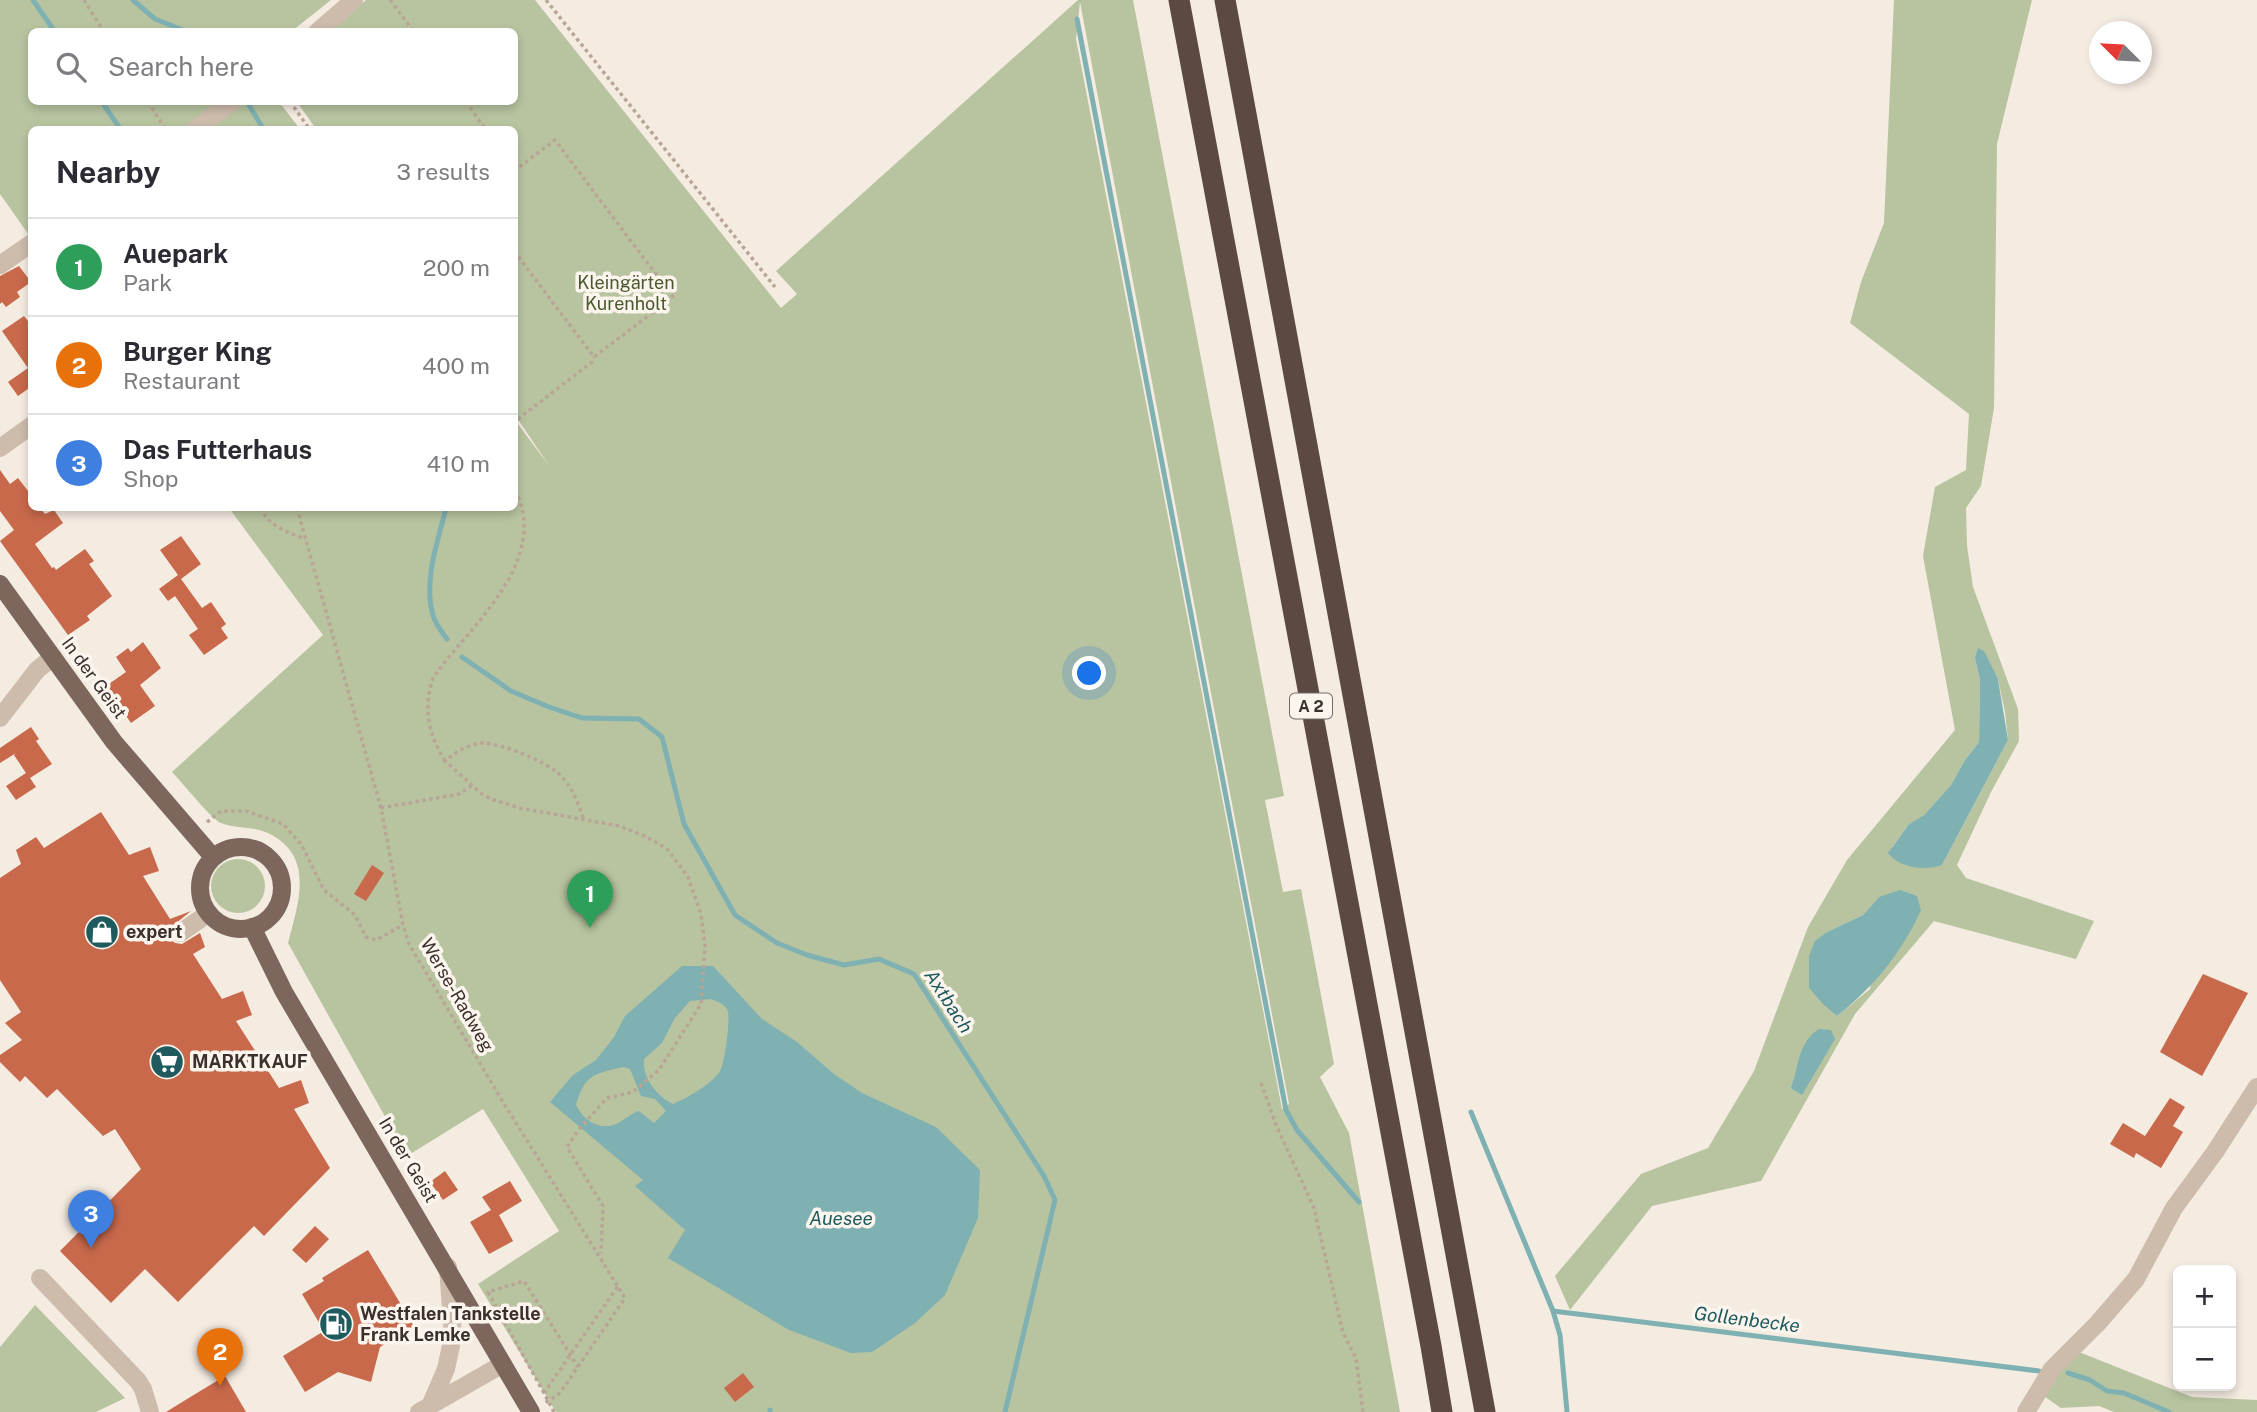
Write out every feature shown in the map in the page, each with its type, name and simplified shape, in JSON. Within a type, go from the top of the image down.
[{"type":"highway","name":"A 2","points":[[1179,0],[1442,1412]]},
{"type":"highway","name":"A 2","points":[[1224,0],[1485,1412]]},
{"type":"main road","name":"In der Geist","points":[[0,584],[114,742],[213,857]]},
{"type":"main road","points":[[244,847],[265,855],[273,863],[281,883],[281,895],[271,915],[252,927],[240,929],[228,927],[209,913],[202,902],[200,891],[205,867],[213,857],[222,851],[244,847]]},
{"type":"main road","name":"In der Geist","points":[[252,927],[284,992],[531,1412]]},
{"type":"street","points":[[322,28],[354,0]]},
{"type":"street","points":[[199,126],[228,105]]},
{"type":"street","points":[[0,265],[28,246]]},
{"type":"street","points":[[0,448],[28,428]]},
{"type":"street","points":[[0,718],[37,670],[52,657]]},
{"type":"street","points":[[180,933],[209,913]]},
{"type":"street","points":[[2026,1412],[2052,1369],[2097,1324],[2136,1279],[2174,1208],[2215,1152],[2257,1087]]},
{"type":"street","points":[[425,1409],[446,1369],[453,1336],[447,1267]]},
{"type":"street","points":[[40,1278],[138,1381],[150,1412]]},
{"type":"street","points":[[425,1409],[503,1364]]},
{"type":"path","points":[[84,0],[102,28]]},
{"type":"path","points":[[390,0],[411,28]]},
{"type":"path","points":[[546,0],[775,287]]},
{"type":"path","points":[[150,105],[163,126]]},
{"type":"path","points":[[292,105],[307,126]]},
{"type":"path","points":[[468,105],[483,126]]},
{"type":"path","points":[[518,167],[555,140],[673,297],[518,419]]},
{"type":"path","points":[[518,256],[594,357]]},
{"type":"path","points":[[518,496],[524,523],[514,567],[506,586],[433,678],[426,710],[436,747],[445,761],[483,795],[520,808],[619,826],[645,836],[667,849],[688,877],[701,914],[705,945],[701,1004],[659,1070],[633,1093],[607,1098],[579,1129],[568,1147],[603,1206],[601,1255]]},
{"type":"path","points":[[262,511],[280,528],[306,540]]},
{"type":"path","name":"Werse-Radweg","points":[[298,511],[381,808],[409,944],[618,1286]]},
{"type":"path","points":[[445,761],[458,750],[485,743],[542,761],[560,774],[571,789],[583,818]]},
{"type":"path","points":[[381,808],[459,794],[471,786]]},
{"type":"path","points":[[191,833],[221,811],[246,811],[283,824],[301,844],[324,890],[355,915],[366,937],[376,940],[403,925]]},
{"type":"path","points":[[1261,1083],[1276,1125],[1314,1208],[1343,1333],[1356,1358],[1363,1412]]},
{"type":"path","points":[[554,1412],[488,1292],[524,1281],[578,1367]]},
{"type":"path","points":[[544,1393],[618,1286],[625,1298],[560,1393],[548,1401]]},
{"type":"green space","points":[[0,0],[331,0],[296,28],[28,28],[28,105],[281,105],[298,126],[28,126],[28,234],[0,194]]},
{"type":"green space","name":"Kleingärten Kurenholt","points":[[366,0],[535,0],[781,308],[797,294],[776,271],[1078,0],[1133,0],[1284,796],[1265,800],[1283,892],[1301,889],[1334,1064],[1320,1077],[1349,1133],[1400,1412],[556,1412],[478,1284],[559,1231],[483,1109],[407,1156],[288,943],[300,882],[293,854],[268,833],[227,825],[216,820],[172,772],[323,635],[231,511],[518,511],[518,424],[550,467],[518,419],[518,126],[314,126],[299,105],[518,105],[518,28],[333,28]],"holes":[[[1080,2],[1289,1104],[1282,1109],[1076,39]]]},
{"type":"green space","points":[[1894,0],[2032,0],[1997,144],[1994,408],[1981,486],[1966,508],[1967,546],[1973,587],[2018,709],[2019,741],[1991,792],[1957,865],[1966,878],[2094,921],[2076,959],[1934,921],[1855,1014],[1761,1181],[1652,1206],[1570,1310],[1555,1276],[1641,1174],[1708,1148],[1754,1071],[1808,927],[1847,860],[1955,730],[1923,556],[1935,487],[1966,470],[1969,414],[1850,323],[1861,282],[1884,223]],"holes":[[[1975,658],[1998,679],[2008,740],[1942,865],[1892,847],[1909,824],[1924,815],[1951,785],[1979,742],[1980,680]],[[1879,897],[1870,989],[1837,1016],[1809,988],[1809,956],[1827,932],[1863,915]]]},
{"type":"green space","points":[[243,859],[253,863],[261,871],[265,886],[261,901],[253,909],[233,913],[223,909],[215,901],[211,881],[215,871],[223,863]]},
{"type":"green space","points":[[35,1305],[125,1398],[96,1412],[0,1412],[0,1347]]},
{"type":"green space","points":[[2074,1350],[2192,1397],[2257,1400],[2257,1412],[2114,1412],[2099,1406],[2061,1408],[2041,1394]]},
{"type":"water","points":[[1978,648],[1984,651],[1998,679],[2008,740],[1942,865],[1920,868],[1905,865],[1888,853],[1909,824],[1924,815],[1951,785],[1979,742],[1980,680],[1975,658]]},
{"type":"water","points":[[1900,890],[1917,896],[1921,910],[1886,968],[1837,1016],[1809,988],[1809,956],[1815,941],[1827,932],[1863,915],[1879,897]]},
{"type":"water","name":"Auesee","points":[[682,966],[713,966],[762,1019],[797,1042],[834,1074],[862,1093],[936,1127],[980,1170],[978,1218],[945,1295],[915,1323],[872,1352],[851,1353],[789,1330],[668,1258],[685,1230],[635,1186],[643,1180],[550,1102],[573,1075],[596,1060],[614,1037],[625,1016]],"holes":[[[711,999],[724,1005],[728,1012],[721,1068],[715,1078],[704,1087],[673,1104],[652,1086],[645,1073],[644,1059],[662,1043],[675,1018],[690,1001]],[[623,1067],[630,1069],[641,1096],[655,1099],[666,1111],[654,1123],[639,1111],[617,1124],[596,1125],[582,1115],[576,1105],[587,1081],[598,1074]]]},
{"type":"water","points":[[1819,1029],[1831,1030],[1835,1039],[1802,1095],[1791,1088],[1803,1048],[1812,1034]]},
{"type":"building","points":[[19,266],[28,278],[28,284],[17,292],[20,297],[6,307],[2,302],[0,304],[0,276]]},
{"type":"building","points":[[24,316],[28,321],[28,368],[2,331]]},
{"type":"building","points":[[28,368],[28,389],[18,396],[8,382]]},
{"type":"building","points":[[0,470],[10,484],[18,478],[28,491],[28,511],[42,511],[45,514],[55,511],[63,523],[35,544],[52,568],[56,570],[85,549],[94,561],[89,564],[112,596],[87,616],[90,620],[68,635],[0,541],[14,530],[0,511]]},
{"type":"building","points":[[181,536],[201,564],[181,579],[202,608],[211,602],[226,624],[221,628],[228,638],[204,655],[189,635],[198,629],[175,596],[168,601],[159,589],[178,575],[160,550]]},
{"type":"building","points":[[143,642],[161,668],[140,685],[155,706],[131,723],[106,686],[126,672],[116,657],[128,648],[131,652]]},
{"type":"building","points":[[31,727],[39,739],[36,741],[52,764],[30,778],[36,787],[16,800],[6,786],[26,773],[14,755],[16,753],[0,763],[0,748]]},
{"type":"building","name":"MARKTKAUF","points":[[101,812],[129,855],[150,847],[159,871],[143,876],[170,919],[191,911],[170,928],[170,939],[182,944],[200,933],[205,947],[193,954],[222,999],[243,991],[252,1015],[236,1021],[279,1088],[301,1080],[309,1103],[294,1109],[330,1168],[264,1236],[254,1226],[178,1302],[145,1269],[111,1303],[60,1251],[141,1169],[115,1129],[103,1136],[57,1089],[47,1098],[25,1076],[20,1082],[0,1062],[0,1055],[22,1040],[5,1023],[21,1012],[0,980],[0,878],[21,864],[16,850],[36,837],[44,848]]},
{"type":"building","points":[[372,865],[384,873],[366,901],[354,894]]},
{"type":"building","points":[[2203,974],[2248,993],[2202,1076],[2160,1052]]},
{"type":"building","points":[[2170,1098],[2185,1107],[2173,1126],[2183,1132],[2161,1168],[2136,1153],[2134,1158],[2110,1144],[2123,1123],[2145,1136]]},
{"type":"building","points":[[445,1171],[458,1190],[443,1200],[430,1182]]},
{"type":"building","points":[[510,1181],[522,1201],[499,1215],[513,1241],[489,1254],[470,1222],[491,1210],[482,1197]]},
{"type":"building","points":[[315,1226],[329,1239],[306,1263],[292,1250]]},
{"type":"building","points":[[368,1250],[414,1326],[380,1347],[371,1382],[338,1372],[305,1392],[283,1356],[324,1331],[302,1294],[324,1281],[322,1278]]},
{"type":"building","points":[[743,1373],[754,1387],[735,1402],[724,1388]]},
{"type":"building","points":[[225,1376],[246,1412],[166,1412],[192,1396]]},
{"type":"waterway","points":[[33,0],[52,28]]},
{"type":"waterway","name":"Axtbach","points":[[133,0],[155,19],[178,28]]},
{"type":"waterway","points":[[1077,19],[1286,1110],[1297,1130],[1359,1202]]},
{"type":"waterway","points":[[104,105],[118,126]]},
{"type":"waterway","name":"Axtbach","points":[[249,105],[262,126]]},
{"type":"waterway","name":"Axtbach","points":[[445,511],[433,561],[430,602],[434,618],[447,639]]},
{"type":"waterway","name":"Axtbach","points":[[462,657],[511,691],[549,707],[582,718],[639,719],[662,737],[684,824],[735,915],[777,943],[807,955],[844,965],[879,959],[914,974],[1044,1176],[1055,1200],[1005,1412]]},
{"type":"waterway","points":[[1471,1112],[1553,1311],[1560,1335],[1567,1412]]},
{"type":"waterway","name":"Gollenbecke","points":[[1553,1311],[2039,1371]]},
{"type":"waterway","name":"Gollenbecke","points":[[2068,1373],[2090,1380],[2107,1391],[2124,1393],[2169,1412]]},
{"type":"place","name":"Auepark","points":[[590,928]]},
{"type":"place","name":"expert","points":[[102,932]]},
{"type":"place","name":"MARKTKAUF","points":[[167,1062]]},
{"type":"place","name":"Das Futterhaus","points":[[91,1248]]},
{"type":"place","name":"Westfalen Tankstelle Frank Lemke","points":[[336,1324]]},
{"type":"place","name":"Burger King","points":[[220,1386]]}]
